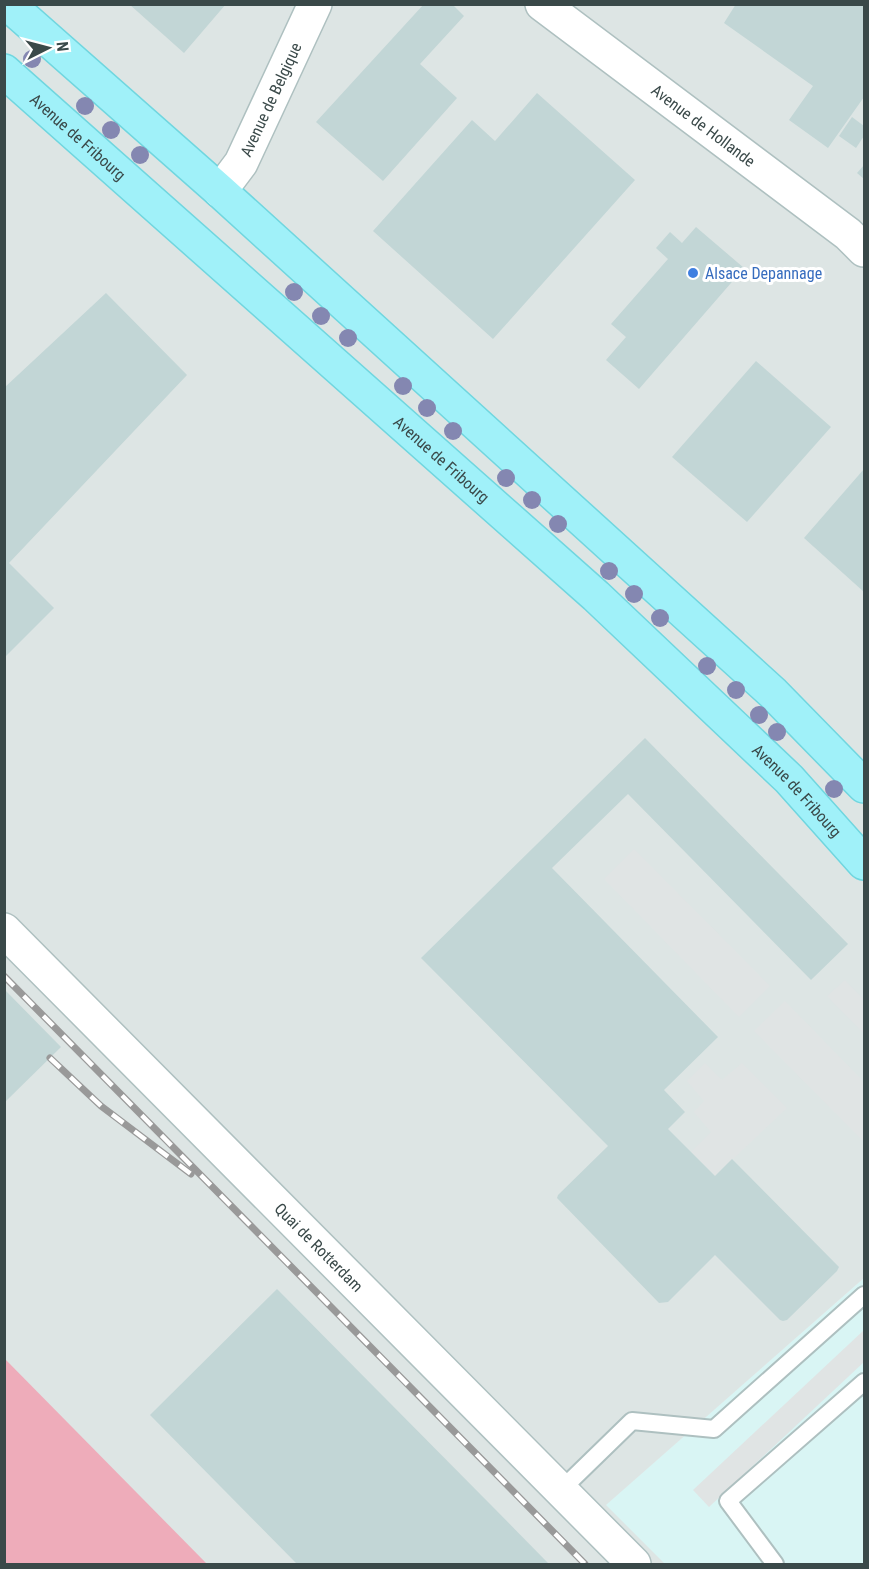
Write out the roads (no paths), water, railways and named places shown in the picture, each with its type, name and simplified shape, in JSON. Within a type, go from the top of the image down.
[{"type":"main road","points":[[8,4],[220,191],[773,693],[864,786]]},
{"type":"main road","name":"Avenue de Fribourg","points":[[4,71],[596,596],[789,779],[864,863]]},
{"type":"street","name":"Avenue de Belgique","points":[[220,191],[241,163],[315,4]]},
{"type":"street","name":"Avenue de Hollande","points":[[542,4],[848,234],[864,250]]},
{"type":"street","name":"Quai de Rotterdam","points":[[4,930],[634,1564]]},
{"type":"lane","points":[[560,1491],[632,1421],[714,1429],[864,1295]]},
{"type":"lane","points":[[775,1564],[728,1501],[864,1382]]},
{"type":"railway","points":[[4,976],[585,1564]]},
{"type":"railway","points":[[50,1058],[101,1106],[191,1174]]},
{"type":"place","name":"Alsace Depannage","points":[[693,273]]}]
